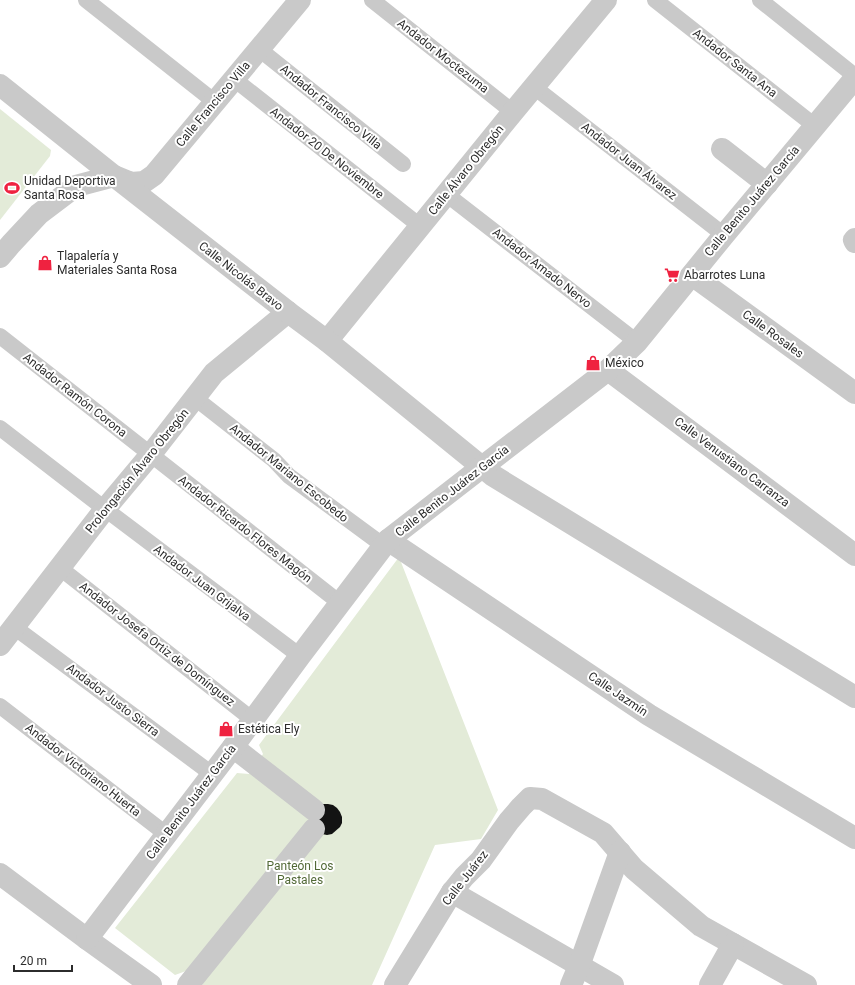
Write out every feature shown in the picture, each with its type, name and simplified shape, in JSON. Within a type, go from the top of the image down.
[{"type":"street","points":[[86,0],[215,102]]},
{"type":"street","name":"Calle Francisco Villa","points":[[114,176],[131,183],[144,182],[154,175],[300,0]]},
{"type":"street","name":"Andador Moctezuma","points":[[372,0],[513,112]]},
{"type":"street","name":"Calle Álvaro Obregón","points":[[327,341],[606,0]]},
{"type":"street","name":"Andador Santa Ana","points":[[655,0],[815,126]]},
{"type":"street","points":[[760,0],[855,77]]},
{"type":"street","name":"Andador Francisco Villa","points":[[259,49],[403,164]]},
{"type":"street","name":"Calle Benito Juárez García","points":[[87,939],[386,543],[608,370],[637,342],[855,77]]},
{"type":"street","name":"Andador 20 De Noviembre","points":[[234,79],[420,226]]},
{"type":"street","name":"Calle Nicolás Bravo","points":[[0,85],[114,176],[327,341],[482,467],[499,479],[855,697]]},
{"type":"street","name":"Andador Juan Álvarez","points":[[534,87],[724,235]]},
{"type":"street","points":[[722,149],[767,184]]},
{"type":"street","points":[[0,257],[39,214],[76,186],[114,176]]},
{"type":"street","name":"Andador Amado Nervo","points":[[446,194],[637,342]]},
{"type":"street","name":"Calle Rosales","points":[[692,275],[855,393]]},
{"type":"street","name":"Prolongación Álvaro Obregón","points":[[0,645],[105,509],[151,454],[214,373],[288,312]]},
{"type":"street","name":"Andador Ramón Corona","points":[[0,336],[151,454]]},
{"type":"street","name":"Calle Venustiano Carranza","points":[[608,370],[855,555]]},
{"type":"street","name":"Andador Mariano Escobedo","points":[[195,398],[274,460],[290,476],[386,543]]},
{"type":"street","name":"Andador Juan Grijalva","points":[[0,428],[300,656]]},
{"type":"street","name":"Andador Ricardo Flores Magón","points":[[151,454],[340,603]]},
{"type":"street","name":"Calle Jazmín","points":[[386,543],[649,715],[855,838]]},
{"type":"street","name":"Andador Josefa Ortiz de Domínguez","points":[[60,568],[253,720]]},
{"type":"street","name":"Andador Justo Sierra","points":[[14,627],[212,774]]},
{"type":"street","name":"Andador Victoriano Huerta","points":[[0,706],[166,834]]},
{"type":"street","points":[[188,985],[314,820],[233,747]]},
{"type":"street","name":"Calle Juárez","points":[[395,985],[452,892],[481,860],[509,821],[521,806],[530,798],[542,799],[603,833],[620,852]]},
{"type":"street","points":[[620,852],[634,869],[701,926],[806,985]]},
{"type":"street","points":[[575,975],[620,852]]},
{"type":"street","points":[[0,874],[150,985]]},
{"type":"street","points":[[452,892],[575,975],[613,985]]},
{"type":"street","points":[[710,985],[733,944]]},
{"type":"green space","name":"Unidad Deportiva Santa Rosa","points":[[0,109],[51,150],[50,156],[0,220]]},
{"type":"green space","name":"Panteón Los Pastales","points":[[399,557],[498,810],[481,839],[435,845],[372,985],[203,985],[186,971],[175,975],[115,928],[237,773],[249,774],[263,754],[259,745]]},
{"type":"building","points":[[323,804],[333,805],[340,812],[342,817],[340,827],[332,834],[322,834],[314,829]]},
{"type":"place","name":"Unidad Deportiva Santa Rosa","points":[[12,188]]},
{"type":"place","name":"Tlapalería y Materiales Santa Rosa","points":[[45,263]]},
{"type":"place","name":"Abarrotes Luna","points":[[672,275]]},
{"type":"place","name":"México","points":[[593,363]]},
{"type":"place","name":"Estética Ely","points":[[226,729]]}]
